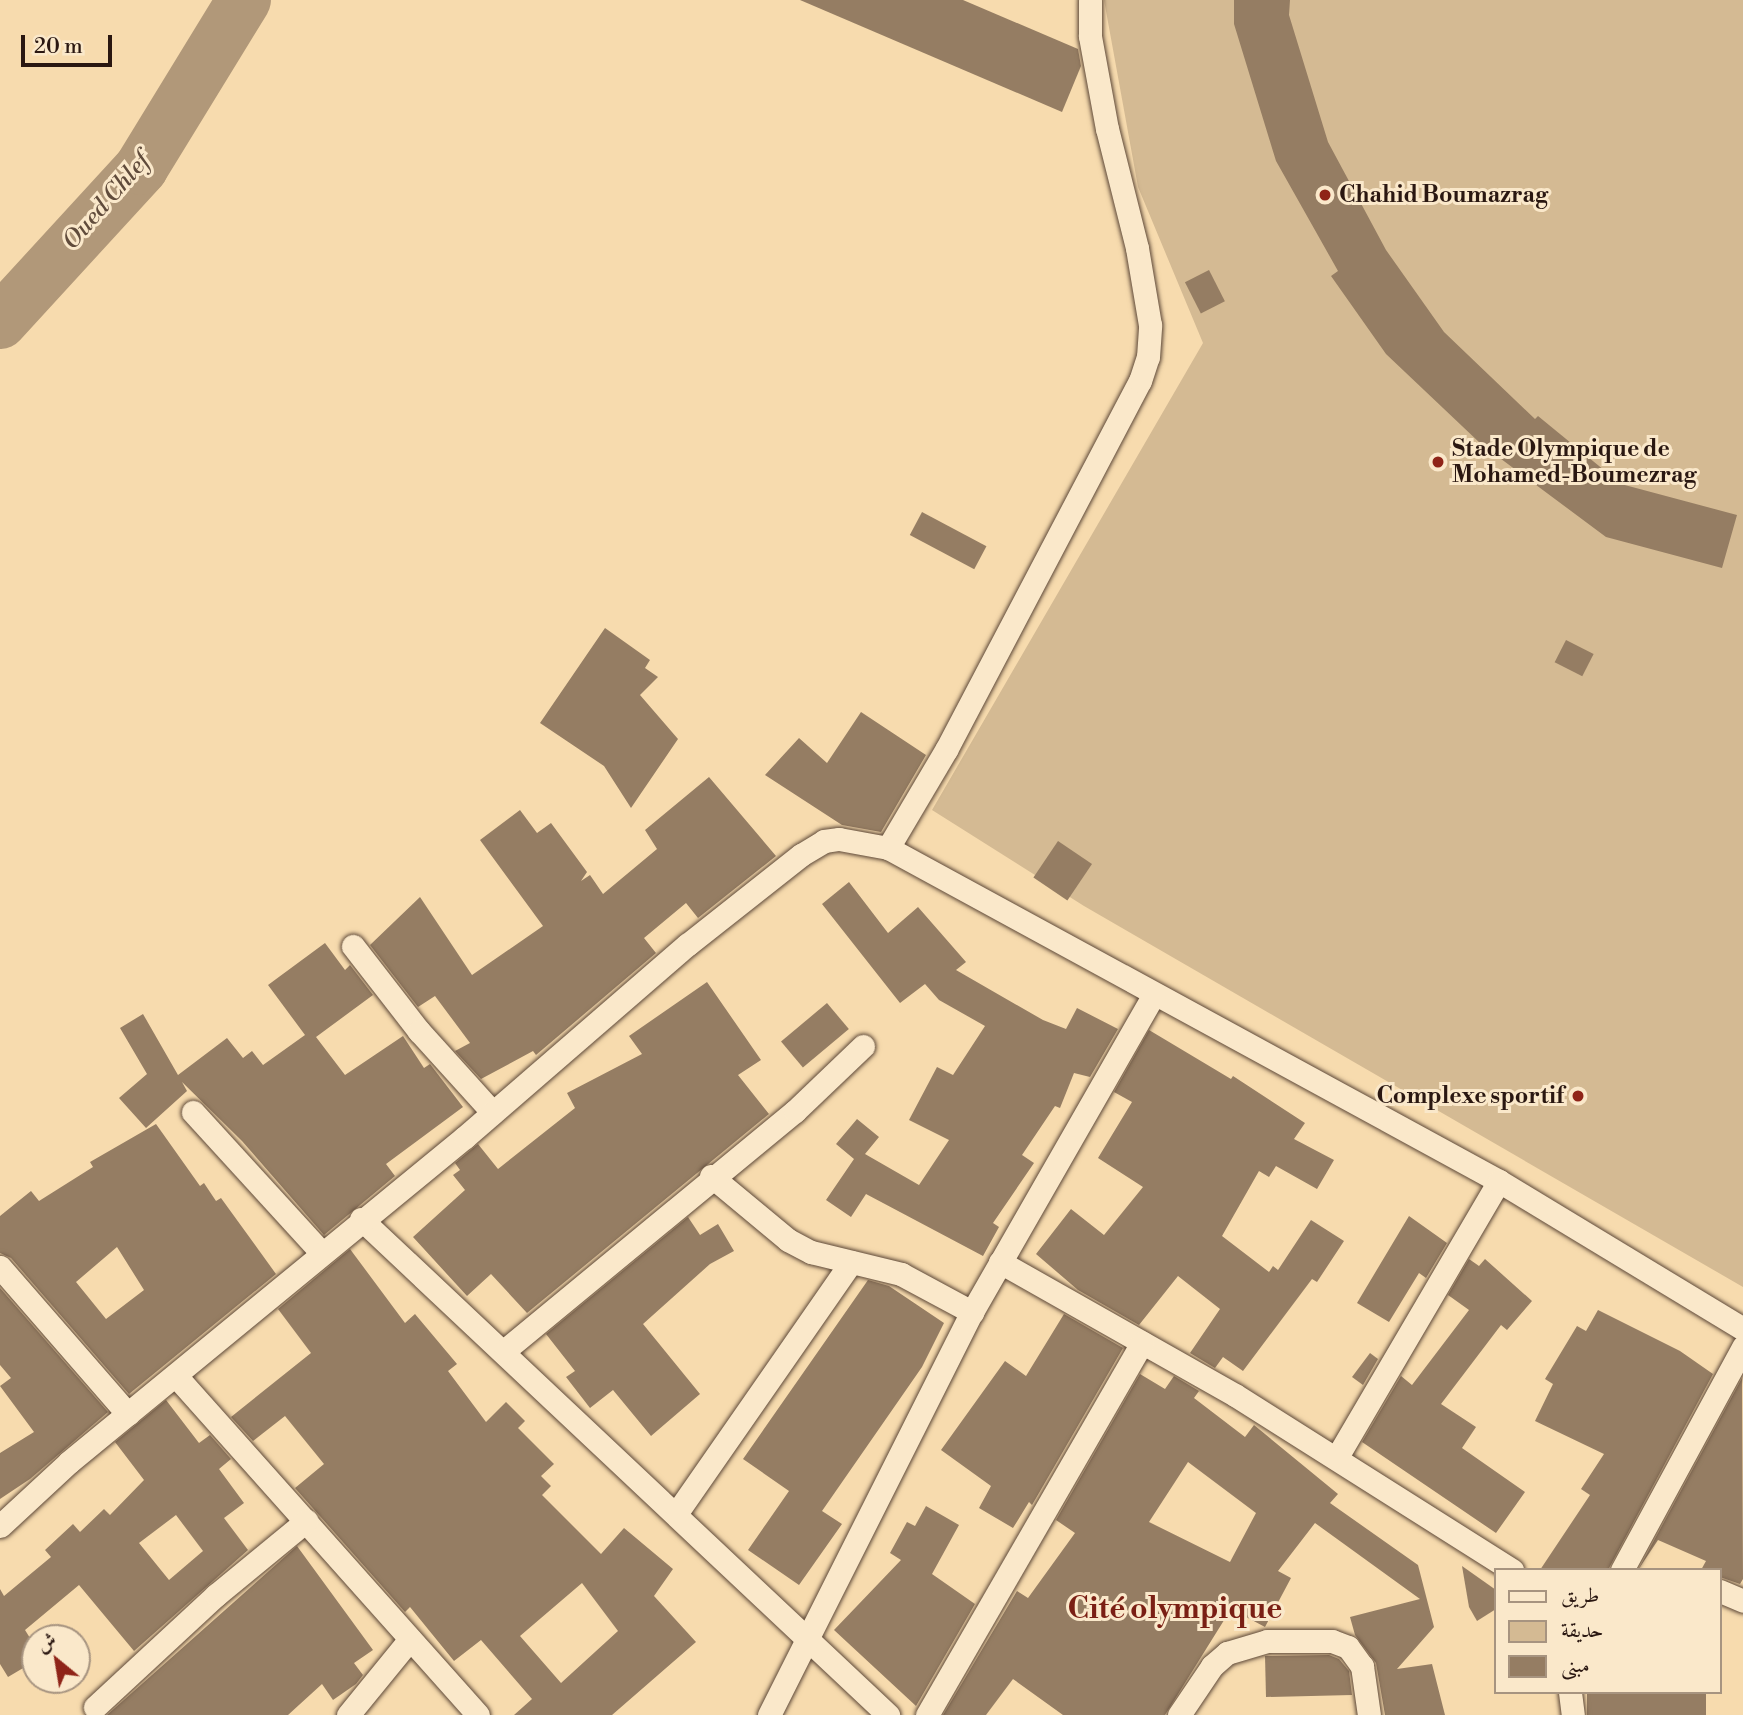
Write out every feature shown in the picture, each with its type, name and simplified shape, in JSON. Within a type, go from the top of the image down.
[{"type":"street","points":[[888,848],[952,739],[1140,381],[1148,357],[1150,325],[1137,248],[1107,129],[1090,36],[1090,0]]},
{"type":"street","points":[[2,1519],[321,1252],[493,1113],[687,944],[801,855],[824,841],[839,839],[888,848],[1499,1181],[1743,1329]]},
{"type":"street","points":[[353,946],[419,1031],[493,1113]]},
{"type":"street","points":[[769,1715],[972,1312],[1153,994]]},
{"type":"street","points":[[505,1350],[711,1177],[795,1111],[863,1046]]},
{"type":"street","points":[[193,1112],[321,1252]]},
{"type":"street","points":[[711,1177],[788,1240],[811,1252],[901,1274],[972,1312]]},
{"type":"street","points":[[1337,1457],[1499,1181]]},
{"type":"street","points":[[361,1219],[505,1350],[808,1642],[888,1715]]},
{"type":"street","points":[[676,1514],[851,1262]]},
{"type":"street","points":[[1000,1262],[1337,1457],[1509,1568]]},
{"type":"street","points":[[0,1267],[128,1414]]},
{"type":"street","points":[[928,1715],[1142,1343]]},
{"type":"street","points":[[1623,1568],[1743,1347]]},
{"type":"street","points":[[176,1376],[478,1715]]},
{"type":"street","points":[[95,1707],[216,1595],[306,1521]]},
{"type":"street","points":[[1722,1592],[1743,1601]]},
{"type":"street","points":[[348,1715],[410,1639]]},
{"type":"street","points":[[1179,1715],[1212,1666],[1227,1653],[1267,1641],[1332,1641],[1348,1647],[1362,1666],[1370,1715]]},
{"type":"street","points":[[1570,1694],[1573,1715]]},
{"type":"green space","name":"Stade Olympique de Mohamed-Boumezrag","points":[[1104,0],[1743,0],[1743,1287],[1084,906],[932,810],[1203,343],[1138,187]]},
{"type":"building","points":[[800,0],[963,0],[1078,49],[1081,66],[1062,112]]},
{"type":"building","points":[[1234,0],[1290,0],[1289,15],[1328,142],[1386,250],[1444,332],[1535,419],[1538,416],[1621,484],[1737,515],[1722,568],[1606,537],[1481,444],[1386,354],[1331,276],[1338,271],[1276,161],[1234,24]]},
{"type":"building","points":[[1209,270],[1225,301],[1201,313],[1185,282]]},
{"type":"building","points":[[922,512],[986,546],[974,569],[910,535]]},
{"type":"building","points":[[605,628],[650,660],[645,668],[658,677],[640,695],[678,739],[631,808],[604,766],[540,723]]},
{"type":"building","points":[[1566,640],[1594,654],[1582,676],[1555,662]]},
{"type":"building","points":[[861,712],[926,755],[881,832],[842,825],[765,775],[799,738],[827,763]]},
{"type":"building","points":[[709,777],[776,856],[698,918],[686,903],[644,938],[656,953],[536,1055],[533,1051],[481,1079],[455,1051],[470,1043],[435,996],[418,1007],[370,945],[420,897],[472,975],[543,926],[480,840],[520,810],[537,833],[551,823],[587,872],[581,881],[590,875],[603,894],[657,849],[645,830]]},
{"type":"building","points":[[1058,841],[1092,864],[1067,900],[1033,877]]},
{"type":"building","points":[[849,882],[888,933],[918,907],[966,962],[956,970],[1043,1020],[1066,1029],[1077,1008],[1118,1029],[1090,1077],[1074,1073],[1060,1108],[1055,1106],[1022,1155],[1034,1163],[993,1223],[999,1227],[983,1256],[866,1194],[851,1217],[826,1200],[854,1159],[836,1144],[857,1119],[879,1137],[865,1154],[919,1185],[949,1140],[909,1120],[937,1067],[953,1075],[985,1026],[939,1000],[925,984],[900,1003],[822,904]]},
{"type":"building","points":[[325,943],[345,970],[350,965],[373,995],[316,1037],[345,1075],[403,1036],[424,1068],[430,1064],[463,1107],[386,1164],[395,1176],[324,1235],[242,1141],[182,1082],[187,1091],[146,1128],[119,1098],[147,1074],[120,1028],[143,1014],[178,1075],[227,1038],[243,1058],[252,1051],[263,1065],[305,1035],[268,985]]},
{"type":"building","points":[[707,982],[761,1060],[738,1075],[769,1114],[527,1313],[491,1274],[467,1296],[413,1237],[465,1190],[453,1175],[460,1170],[455,1163],[478,1144],[498,1169],[575,1108],[567,1093],[642,1054],[629,1036]]},
{"type":"building","points":[[827,1003],[849,1029],[803,1068],[781,1042]]},
{"type":"building","points":[[1149,1030],[1231,1079],[1233,1076],[1305,1123],[1294,1139],[1334,1160],[1317,1189],[1276,1166],[1269,1177],[1259,1171],[1222,1236],[1269,1272],[1273,1266],[1278,1270],[1311,1220],[1344,1241],[1317,1282],[1312,1279],[1243,1371],[1223,1357],[1215,1368],[1190,1353],[1220,1309],[1178,1276],[1139,1325],[1078,1290],[1036,1254],[1071,1209],[1104,1235],[1143,1187],[1098,1158],[1132,1102],[1114,1092]]},
{"type":"building","points":[[156,1124],[200,1186],[204,1183],[216,1201],[221,1198],[276,1274],[129,1394],[11,1258],[0,1253],[0,1216],[31,1191],[39,1201],[93,1167],[90,1162]],"holes":[[[117,1247],[144,1290],[106,1319],[76,1282]]]},
{"type":"building","points":[[1409,1216],[1447,1243],[1426,1278],[1419,1273],[1389,1322],[1357,1303]]},
{"type":"building","points":[[688,1217],[700,1235],[718,1224],[734,1251],[710,1264],[643,1324],[700,1394],[651,1436],[613,1390],[590,1408],[566,1377],[575,1371],[546,1334]]},
{"type":"building","points":[[350,1249],[405,1323],[415,1314],[457,1364],[448,1371],[486,1422],[506,1402],[525,1421],[518,1428],[554,1464],[541,1476],[551,1486],[542,1495],[601,1554],[624,1528],[673,1569],[654,1596],[696,1642],[612,1715],[514,1715],[532,1699],[481,1640],[454,1661],[410,1607],[405,1612],[295,1488],[324,1464],[285,1416],[253,1441],[231,1417],[311,1353],[278,1309]],"holes":[[[582,1583],[618,1631],[561,1683],[520,1636]]]},
{"type":"building","points":[[1469,1259],[1479,1266],[1485,1259],[1532,1301],[1507,1330],[1501,1325],[1441,1404],[1476,1427],[1462,1448],[1525,1492],[1496,1533],[1362,1442],[1401,1376],[1412,1385],[1469,1310],[1448,1295]]},
{"type":"building","points":[[868,1280],[889,1286],[944,1323],[922,1367],[822,1511],[842,1524],[799,1585],[748,1550],[789,1491],[743,1459]]},
{"type":"building","points":[[0,1288],[108,1412],[30,1479],[0,1499],[0,1453],[34,1432],[0,1386],[11,1378],[0,1365]]},
{"type":"building","points":[[1598,1310],[1680,1351],[1713,1374],[1609,1568],[1541,1568],[1590,1495],[1581,1489],[1604,1454],[1535,1421],[1553,1384],[1545,1379],[1577,1326],[1586,1331]]},
{"type":"building","points":[[1064,1314],[1123,1348],[1032,1505],[1029,1502],[1013,1528],[979,1508],[991,1486],[941,1450],[1005,1361],[1026,1376]]},
{"type":"building","points":[[1370,1353],[1378,1359],[1363,1385],[1352,1377]]},
{"type":"building","points":[[1140,1374],[1165,1389],[1174,1376],[1199,1391],[1194,1398],[1245,1437],[1254,1425],[1338,1494],[1330,1503],[1418,1565],[1434,1627],[1397,1669],[1432,1664],[1445,1715],[1385,1715],[1376,1663],[1355,1635],[1350,1617],[1420,1599],[1315,1523],[1278,1571],[1291,1578],[1265,1627],[1231,1609],[1165,1715],[1063,1715],[1013,1679],[986,1715],[943,1715],[1017,1591],[1028,1598],[1075,1533],[1056,1520]],"holes":[[[1188,1462],[1256,1513],[1230,1562],[1149,1522]]]},
{"type":"building","points":[[1742,1378],[1743,1579],[1740,1584],[1722,1578],[1722,1568],[1702,1568],[1706,1561],[1658,1540],[1639,1568]]},
{"type":"building","points":[[166,1400],[199,1443],[210,1435],[231,1459],[219,1469],[244,1503],[224,1518],[248,1550],[134,1651],[79,1585],[32,1624],[21,1624],[21,1669],[8,1677],[0,1664],[0,1589],[4,1596],[51,1557],[45,1550],[73,1524],[80,1532],[104,1509],[110,1515],[144,1480],[115,1442]],"holes":[[[176,1515],[203,1551],[169,1580],[139,1543]]]},
{"type":"building","points":[[926,1506],[959,1525],[932,1574],[975,1604],[916,1706],[834,1630],[901,1560],[890,1553],[907,1522],[915,1526]]},
{"type":"building","points":[[297,1546],[373,1650],[354,1663],[363,1675],[356,1684],[333,1700],[322,1684],[288,1715],[107,1715]]},
{"type":"building","points":[[1462,1566],[1494,1589],[1494,1610],[1477,1621],[1469,1607]]},
{"type":"building","points":[[1329,1655],[1339,1659],[1349,1671],[1352,1695],[1266,1697],[1265,1656]]},
{"type":"building","points":[[1587,1694],[1706,1694],[1706,1715],[1587,1715]]},
{"type":"waterway","name":"Oued Chlef","points":[[0,322],[141,168],[244,0]]},
{"type":"place","name":"Chahid Boumazrag","points":[[1325,195]]},
{"type":"place","name":"Stade Olympique de Mohamed-Boumezrag","points":[[1438,462]]},
{"type":"place","name":"Complexe sportif","points":[[1578,1096]]},
{"type":"district","name":"Cité olympique","points":[[1175,1609]]}]
